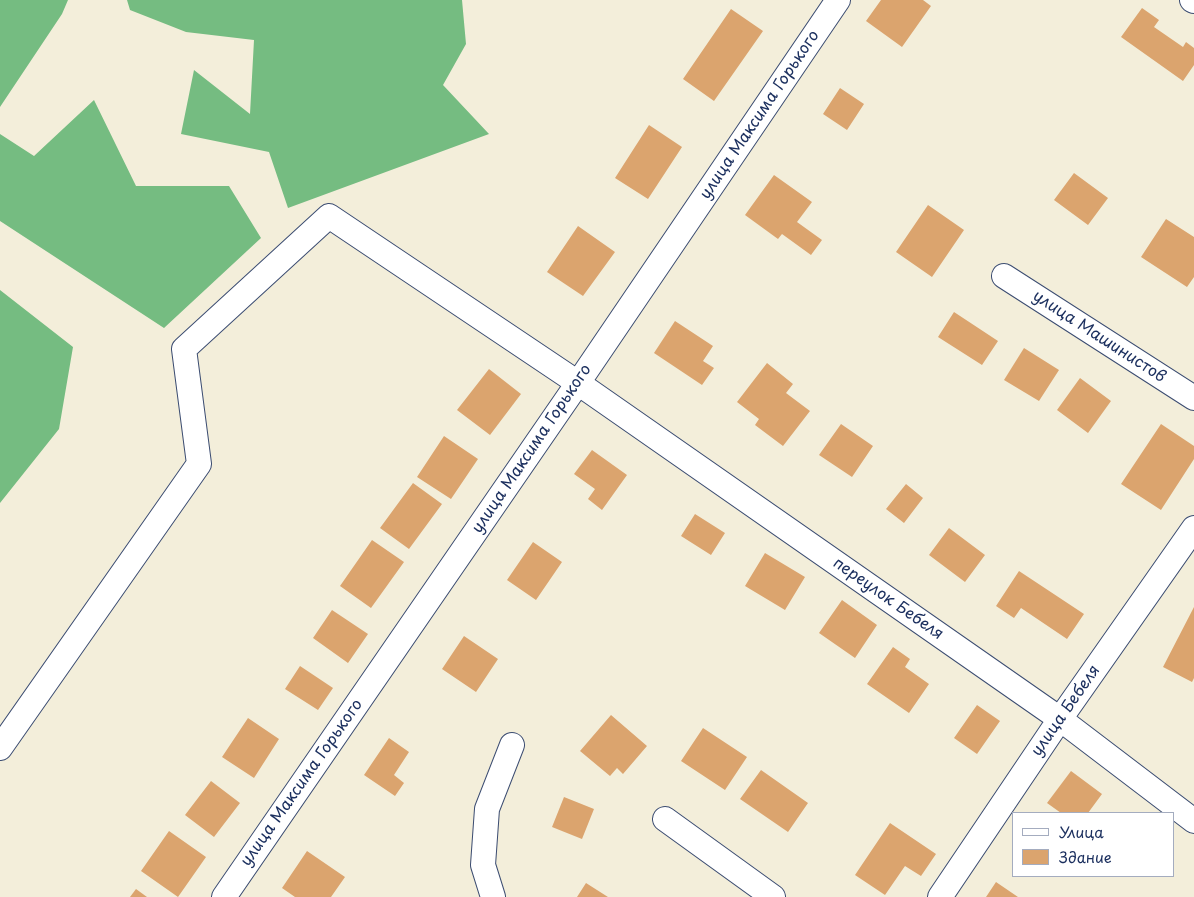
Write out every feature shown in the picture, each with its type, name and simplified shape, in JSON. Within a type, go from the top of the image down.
[{"type":"street","name":"улица Максима Горького","points":[[224,897],[578,383],[838,0]]},
{"type":"street","name":"переулок Бебеля","points":[[0,748],[199,464],[184,349],[329,216],[578,383],[1060,719],[1194,821]]},
{"type":"street","name":"улица Машинистов","points":[[1004,276],[1194,398]]},
{"type":"street","name":"улица Бебеля","points":[[940,897],[1060,719],[1194,528]]},
{"type":"street","points":[[493,897],[483,865],[487,809],[512,745]]},
{"type":"street","points":[[665,820],[773,897]]},
{"type":"green space","points":[[0,0],[68,0],[62,14],[0,107]]},
{"type":"green space","points":[[127,0],[462,0],[466,44],[443,85],[489,134],[288,208],[269,152],[181,134],[194,70],[250,114],[254,40],[186,32],[130,10]]},
{"type":"green space","points":[[94,100],[136,186],[229,186],[261,238],[164,328],[0,221],[0,134],[34,156]]},
{"type":"green space","points":[[0,290],[73,347],[59,429],[0,503]]},
{"type":"building","points":[[881,0],[923,0],[931,6],[902,47],[866,21]]},
{"type":"building","points":[[1142,8],[1159,20],[1154,27],[1183,47],[1186,42],[1194,48],[1194,65],[1183,81],[1121,37]]},
{"type":"building","points":[[731,9],[763,31],[714,101],[683,79]]},
{"type":"building","points":[[840,88],[864,104],[847,130],[823,114]]},
{"type":"building","points":[[649,125],[682,147],[648,199],[615,178]]},
{"type":"building","points":[[1074,173],[1108,198],[1088,225],[1054,200]]},
{"type":"building","points":[[774,175],[812,202],[797,222],[822,240],[811,255],[782,234],[778,239],[745,215]]},
{"type":"building","points":[[928,205],[964,230],[932,277],[896,252]]},
{"type":"building","points":[[1166,219],[1194,237],[1194,277],[1187,287],[1141,257]]},
{"type":"building","points":[[578,226],[615,252],[583,296],[547,272]]},
{"type":"building","points":[[954,312],[998,341],[982,365],[938,337]]},
{"type":"building","points":[[675,321],[713,346],[703,361],[714,368],[702,385],[654,353]]},
{"type":"building","points":[[1024,348],[1059,370],[1039,401],[1004,380]]},
{"type":"building","points":[[767,363],[793,384],[786,393],[810,411],[783,446],[755,425],[759,419],[737,402]]},
{"type":"building","points":[[489,369],[521,394],[490,435],[457,410]]},
{"type":"building","points":[[1080,378],[1111,401],[1088,433],[1057,410]]},
{"type":"building","points":[[841,424],[873,446],[852,477],[819,455]]},
{"type":"building","points":[[1161,424],[1194,446],[1194,459],[1161,510],[1121,484]]},
{"type":"building","points":[[444,436],[478,459],[451,499],[417,477]]},
{"type":"building","points":[[592,450],[627,475],[602,510],[588,499],[595,489],[574,474]]},
{"type":"building","points":[[413,483],[442,504],[409,549],[380,528]]},
{"type":"building","points":[[906,484],[923,498],[904,523],[886,509]]},
{"type":"building","points":[[695,514],[725,533],[711,555],[681,536]]},
{"type":"building","points":[[949,528],[985,555],[965,582],[929,555]]},
{"type":"building","points":[[372,540],[404,562],[371,608],[340,586]]},
{"type":"building","points":[[533,542],[562,562],[536,600],[507,580]]},
{"type":"building","points":[[765,553],[805,577],[785,610],[745,586]]},
{"type":"building","points":[[1019,571],[1084,614],[1067,639],[1021,608],[1014,618],[996,606]]},
{"type":"building","points":[[842,600],[877,625],[855,658],[819,633]]},
{"type":"building","points":[[1194,607],[1194,678],[1192,682],[1163,667]]},
{"type":"building","points":[[332,610],[368,634],[348,663],[313,638]]},
{"type":"building","points":[[464,636],[498,659],[476,692],[442,669]]},
{"type":"building","points":[[893,647],[910,659],[905,667],[929,684],[909,713],[867,684]]},
{"type":"building","points":[[300,666],[333,688],[318,710],[285,689]]},
{"type":"building","points":[[977,705],[1000,721],[977,754],[954,738]]},
{"type":"building","points":[[611,715],[647,746],[623,774],[617,768],[610,776],[580,751]]},
{"type":"building","points":[[248,718],[279,739],[254,778],[222,757]]},
{"type":"building","points":[[703,728],[747,757],[725,790],[681,761]]},
{"type":"building","points":[[389,738],[409,752],[394,775],[404,783],[395,796],[364,775]]},
{"type":"building","points":[[761,770],[808,803],[788,832],[740,799]]},
{"type":"building","points":[[1071,771],[1102,794],[1089,812],[1060,812],[1047,803]]},
{"type":"building","points":[[211,781],[240,803],[214,837],[185,815]]},
{"type":"building","points":[[564,797],[594,809],[582,839],[552,827]]},
{"type":"building","points":[[890,823],[936,854],[921,876],[905,866],[885,895],[855,875]]},
{"type":"building","points":[[169,831],[206,857],[178,897],[141,871]]},
{"type":"building","points":[[307,851],[345,877],[331,897],[295,897],[282,888]]},
{"type":"building","points":[[996,882],[1018,897],[986,897]]},
{"type":"building","points":[[586,883],[608,897],[577,897]]},
{"type":"building","points":[[136,889],[147,897],[130,897]]}]
